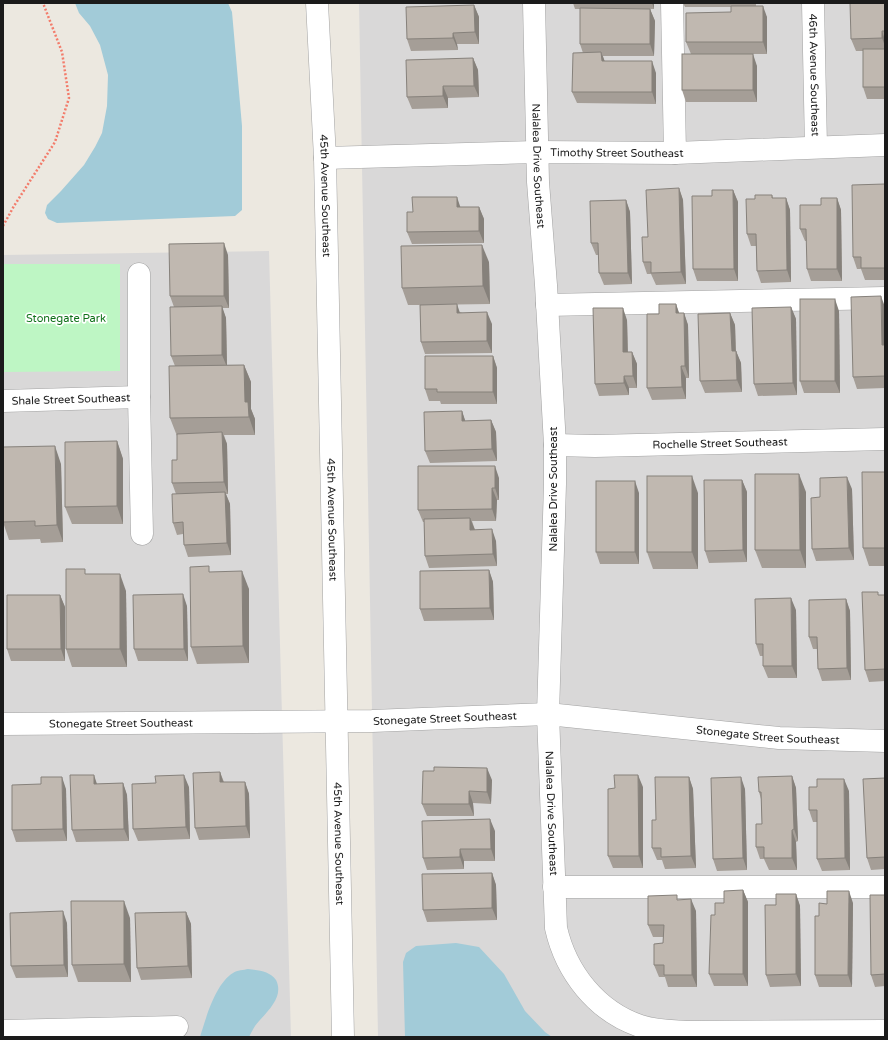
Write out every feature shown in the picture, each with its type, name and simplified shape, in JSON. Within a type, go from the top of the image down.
[{"type":"street","name":"45th Avenue Southeast","points":[[317,3],[325,158],[343,1037]]},
{"type":"street","name":"Nalalea Drive Southeast","points":[[534,3],[537,152],[555,445],[548,714],[556,928],[560,945],[573,972],[591,996],[607,1010],[625,1020],[641,1026],[686,1032],[885,1031]]},
{"type":"street","points":[[672,3],[675,153]]},
{"type":"street","name":"46th Avenue Southeast","points":[[813,3],[816,147]]},
{"type":"street","name":"Timothy Street Southeast","points":[[325,158],[537,152],[675,153],[885,145]]},
{"type":"street","points":[[139,274],[139,397],[142,534]]},
{"type":"street","points":[[547,305],[885,298]]},
{"type":"street","name":"Shale Street Southeast","points":[[3,401],[139,397]]},
{"type":"street","name":"Rochelle Street Southeast","points":[[555,445],[885,439]]},
{"type":"street","name":"Stonegate Street Southeast","points":[[3,724],[336,722],[548,714],[779,738],[885,742]]},
{"type":"street","points":[[554,887],[885,887]]},
{"type":"street","points":[[3,1031],[177,1027]]},
{"type":"path","points":[[3,226],[55,142],[69,98],[62,52],[43,3]]},
{"type":"shaded area","points":[[359,3],[885,3],[885,1037],[378,1037]]},
{"type":"shaded area","points":[[269,251],[291,1037],[3,1037],[3,255]]},
{"type":"green space","name":"Stonegate Park","points":[[3,264],[120,264],[120,371],[3,372]]},
{"type":"water","points":[[75,3],[228,3],[232,12],[242,126],[242,210],[235,216],[57,223],[48,219],[45,213],[47,205],[84,165],[95,147],[102,133],[107,106],[108,75],[100,45],[90,26],[79,13]]},
{"type":"water","points":[[456,943],[479,947],[504,974],[525,1011],[545,1032],[552,1037],[405,1037],[403,962],[406,953],[416,946]]},
{"type":"water","points":[[248,969],[267,973],[276,980],[278,993],[273,1005],[255,1026],[249,1037],[200,1037],[212,1002],[221,985],[235,972]]},
{"type":"building","points":[[850,3],[885,3],[885,31],[882,31],[882,38],[851,39]]},
{"type":"building","points":[[474,5],[475,32],[453,33],[453,38],[407,39],[406,7]]},
{"type":"building","points":[[731,6],[763,6],[763,42],[686,42],[686,13],[731,12]]},
{"type":"building","points":[[580,8],[650,9],[650,44],[580,44]]},
{"type":"building","points":[[863,49],[885,49],[885,87],[863,87]]},
{"type":"building","points":[[601,52],[602,61],[652,61],[652,92],[572,92],[573,53]]},
{"type":"building","points":[[682,54],[753,54],[753,90],[682,90]]},
{"type":"building","points":[[473,58],[474,86],[443,86],[443,96],[407,97],[406,60]]},
{"type":"building","points":[[885,184],[885,268],[861,268],[861,257],[853,257],[852,185]]},
{"type":"building","points":[[679,188],[681,272],[651,273],[651,262],[643,262],[642,237],[648,237],[646,190]]},
{"type":"building","points":[[712,190],[733,190],[734,269],[693,269],[692,196],[712,196]]},
{"type":"building","points":[[755,195],[772,195],[772,198],[786,198],[787,270],[757,271],[756,234],[747,234],[746,199],[755,199]]},
{"type":"building","points":[[412,197],[457,197],[457,207],[479,207],[479,231],[407,232],[407,212],[413,212]]},
{"type":"building","points":[[821,198],[837,198],[837,269],[807,269],[806,229],[800,229],[800,205],[821,205]]},
{"type":"building","points":[[626,200],[628,273],[599,273],[598,243],[591,243],[590,201]]},
{"type":"building","points":[[224,243],[224,296],[170,296],[169,244]]},
{"type":"building","points":[[482,245],[483,286],[402,288],[401,246]]},
{"type":"building","points":[[881,296],[882,345],[885,345],[885,376],[853,377],[851,297]]},
{"type":"building","points":[[800,299],[835,299],[835,381],[800,381]]},
{"type":"building","points":[[457,304],[457,313],[487,312],[487,341],[421,342],[420,305]]},
{"type":"building","points":[[659,304],[676,304],[676,313],[684,313],[685,366],[681,366],[682,387],[647,388],[647,314],[659,314]]},
{"type":"building","points":[[222,306],[222,355],[171,356],[170,307]]},
{"type":"building","points":[[791,307],[793,383],[754,384],[752,308]]},
{"type":"building","points":[[593,308],[623,308],[623,352],[632,352],[633,376],[624,376],[624,383],[595,384]]},
{"type":"building","points":[[730,313],[732,351],[736,351],[737,380],[700,381],[698,314]]},
{"type":"building","points":[[425,356],[493,356],[493,392],[437,392],[437,389],[425,389]]},
{"type":"building","points":[[244,365],[245,402],[248,402],[249,417],[170,418],[169,366]]},
{"type":"building","points":[[462,411],[462,421],[491,420],[492,449],[425,451],[424,412]]},
{"type":"building","points":[[222,432],[224,482],[172,483],[172,460],[177,460],[177,434]]},
{"type":"building","points":[[117,441],[117,506],[65,507],[65,442]]},
{"type":"building","points":[[55,446],[57,525],[35,526],[35,521],[3,522],[3,447]]},
{"type":"building","points":[[418,466],[495,466],[495,488],[492,488],[492,509],[418,510]]},
{"type":"building","points":[[862,472],[885,472],[885,548],[863,548]]},
{"type":"building","points":[[755,474],[799,474],[800,550],[755,550]]},
{"type":"building","points":[[647,476],[692,476],[692,552],[647,552]]},
{"type":"building","points":[[847,477],[849,548],[812,549],[811,498],[820,497],[820,478]]},
{"type":"building","points":[[704,480],[742,480],[743,550],[705,551]]},
{"type":"building","points":[[596,481],[635,481],[635,552],[596,552]]},
{"type":"building","points":[[225,492],[227,543],[184,545],[183,522],[173,523],[172,494]]},
{"type":"building","points":[[470,518],[470,530],[492,529],[493,554],[425,556],[424,519]]},
{"type":"building","points":[[209,566],[209,572],[242,571],[243,646],[191,647],[190,567]]},
{"type":"building","points":[[66,569],[85,569],[85,574],[120,574],[120,649],[66,649]]},
{"type":"building","points":[[489,570],[490,608],[420,609],[420,571]]},
{"type":"building","points":[[862,592],[878,592],[878,595],[885,595],[885,669],[865,670]]},
{"type":"building","points":[[183,594],[184,649],[134,649],[133,595]]},
{"type":"building","points":[[7,595],[60,595],[61,649],[7,649]]},
{"type":"building","points":[[791,598],[792,666],[763,666],[763,644],[756,644],[755,599]]},
{"type":"building","points":[[846,599],[847,668],[818,669],[817,637],[809,637],[809,600]]},
{"type":"building","points":[[434,767],[487,768],[487,792],[469,791],[469,804],[422,804],[423,771],[434,771]]},
{"type":"building","points":[[220,772],[220,782],[245,782],[246,826],[195,828],[193,773]]},
{"type":"building","points":[[70,775],[94,775],[94,784],[123,783],[124,829],[72,830]]},
{"type":"building","points":[[184,775],[186,827],[133,829],[132,784],[156,783],[155,776]]},
{"type":"building","points":[[614,775],[638,775],[639,856],[608,856],[608,789],[615,788]]},
{"type":"building","points":[[792,776],[794,829],[792,830],[792,858],[764,858],[764,847],[756,847],[756,824],[762,824],[761,792],[759,792],[758,777]]},
{"type":"building","points":[[41,777],[62,777],[63,829],[12,830],[12,785],[41,784]]},
{"type":"building","points":[[655,777],[689,777],[691,856],[661,857],[661,848],[652,848],[652,820],[656,820]]},
{"type":"building","points":[[741,777],[743,858],[713,859],[711,778]]},
{"type":"building","points":[[885,778],[885,857],[867,858],[863,779]]},
{"type":"building","points":[[817,779],[844,779],[845,858],[817,859],[817,810],[809,810],[809,787],[817,787]]},
{"type":"building","points":[[490,819],[491,849],[460,849],[460,857],[423,858],[422,821]]},
{"type":"building","points":[[492,873],[492,908],[423,910],[422,874]]},
{"type":"building","points":[[743,890],[743,974],[709,974],[711,915],[715,915],[715,903],[724,903],[724,891]]},
{"type":"building","points":[[827,891],[849,891],[848,975],[815,975],[815,916],[819,916],[819,903],[827,904]]},
{"type":"building","points":[[776,894],[796,894],[796,974],[766,975],[765,905],[776,905]]},
{"type":"building","points":[[677,895],[677,900],[691,899],[692,975],[664,975],[664,965],[654,965],[654,944],[663,943],[664,925],[648,925],[648,896]]},
{"type":"building","points":[[870,895],[885,895],[885,974],[871,975]]},
{"type":"building","points":[[71,901],[124,901],[124,964],[72,965]]},
{"type":"building","points":[[63,911],[64,965],[11,966],[10,913]]},
{"type":"building","points":[[186,912],[188,966],[137,968],[135,913]]}]
